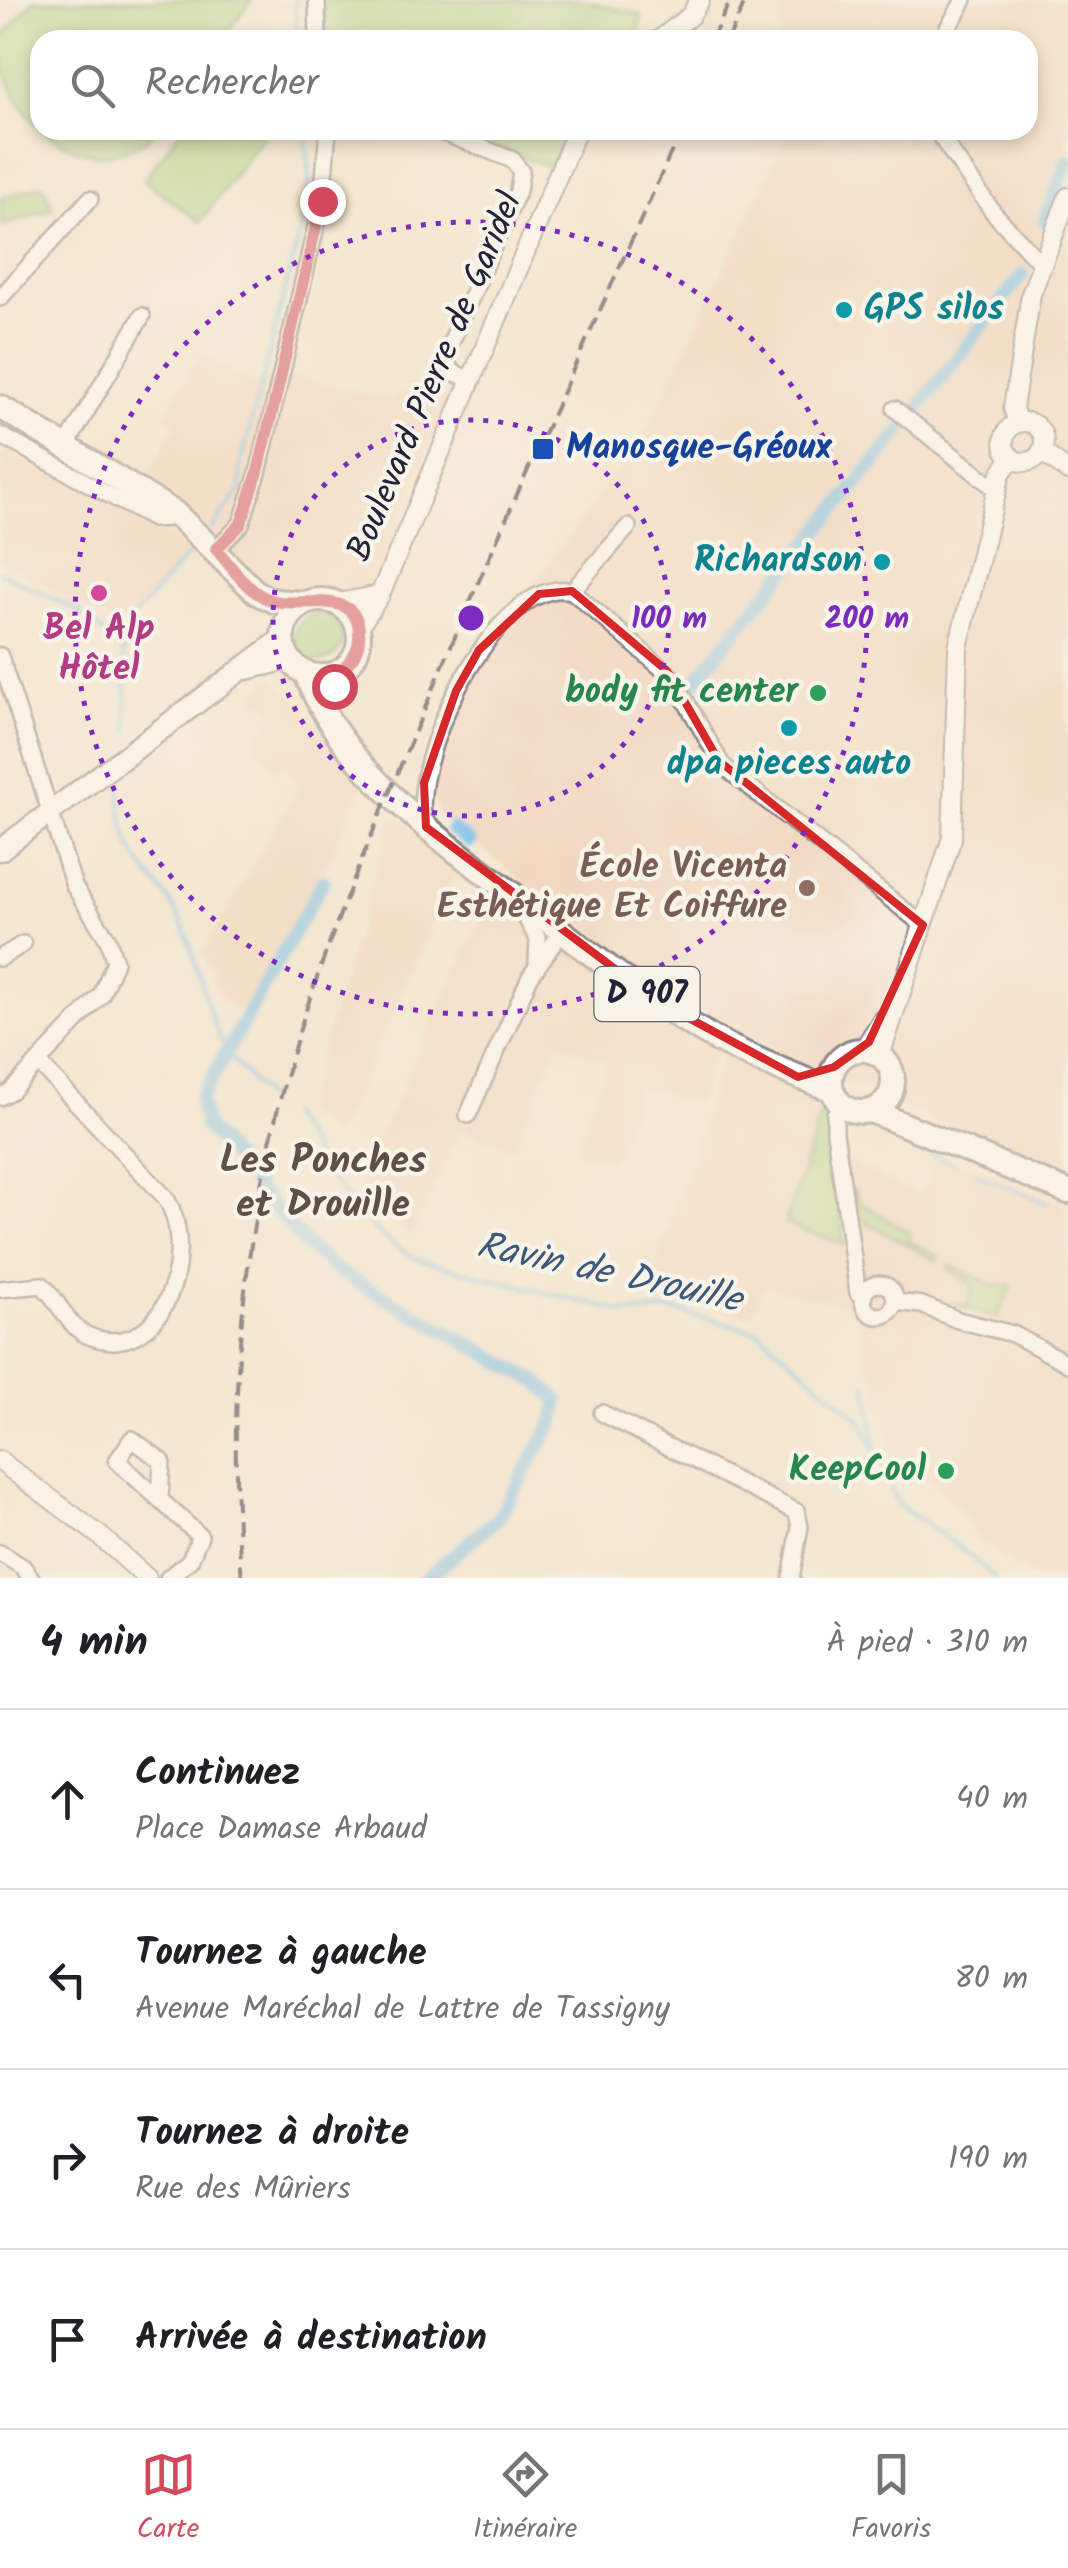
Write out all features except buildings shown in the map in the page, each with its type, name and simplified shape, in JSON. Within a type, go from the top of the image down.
[{"type":"main road","name":"D 907","points":[[0,407],[134,491],[175,512],[257,593],[274,600],[304,603]]},
{"type":"main road","name":"D 907","points":[[134,491],[197,540],[290,651],[338,729],[395,797],[426,827],[562,931],[718,1040],[798,1076],[836,1087]]},
{"type":"main road","points":[[290,651],[294,610],[304,603],[316,599],[339,603],[359,627],[358,650],[339,672],[334,696],[338,729]]},
{"type":"main road","points":[[0,850],[226,678],[290,651],[339,672]]},
{"type":"main road","points":[[879,1106],[892,1072],[872,1053],[846,1054],[836,1087],[879,1106],[918,1131],[1068,1192]]},
{"type":"street","points":[[318,0],[318,30]]},
{"type":"street","points":[[672,30],[690,16],[700,0]]},
{"type":"street","points":[[947,30],[964,0]]},
{"type":"street","points":[[216,549],[241,524],[258,472],[322,201],[327,140]]},
{"type":"street","points":[[462,140],[513,160],[522,172],[518,191],[445,356],[451,371],[470,380]]},
{"type":"street","name":"Boulevard Pierre de Garidel","points":[[359,627],[380,595],[574,140]]},
{"type":"street","points":[[943,140],[993,212],[1041,264]]},
{"type":"street","points":[[1018,423],[1013,408],[1022,345],[1041,264],[1068,196]]},
{"type":"street","points":[[0,298],[90,199]]},
{"type":"street","points":[[65,448],[142,316]]},
{"type":"street","points":[[904,416],[997,490]]},
{"type":"street","points":[[1018,423],[1040,430],[1042,452],[1068,471]]},
{"type":"street","points":[[1012,458],[1004,438],[1018,423]]},
{"type":"street","points":[[0,435],[153,519],[168,518]]},
{"type":"street","points":[[1012,458],[1028,462],[1042,452]]},
{"type":"street","points":[[872,1053],[922,929],[954,828],[958,647],[1002,470],[1012,458]]},
{"type":"street","points":[[572,591],[628,527]]},
{"type":"street","points":[[426,827],[422,808],[424,783],[452,700],[479,650],[508,617],[538,594],[554,589],[572,591],[667,671],[722,765],[922,929]]},
{"type":"street","name":"Boulevard Pierre de Garidel","points":[[339,603],[380,595]]},
{"type":"street","points":[[0,656],[3,677],[78,896],[108,940],[115,962],[100,996],[0,1097]]},
{"type":"street","points":[[395,797],[408,796],[424,783]]},
{"type":"street","points":[[468,1115],[540,954],[538,939],[510,891]]},
{"type":"street","points":[[535,968],[562,931]]},
{"type":"street","points":[[0,958],[23,944]]},
{"type":"street","points":[[0,1290],[42,1285],[84,1334],[103,1340],[133,1337],[159,1316],[178,1252],[176,1220],[165,1197],[38,1062]]},
{"type":"street","points":[[836,1087],[835,1132],[861,1296],[871,1286],[884,1285],[894,1302],[922,1305],[958,1320],[1013,1334],[1068,1364]]},
{"type":"street","points":[[602,1412],[797,1512],[800,1527],[790,1578]]},
{"type":"street","points":[[0,1461],[99,1535],[148,1578]]},
{"type":"street","points":[[160,1498],[196,1528],[201,1540],[190,1560],[168,1578]]},
{"type":"street","points":[[0,1553],[23,1567],[31,1578]]},
{"type":"highlighted area","points":[[572,591],[667,671],[719,761],[923,925],[869,1042],[834,1067],[798,1077],[659,1002],[426,827],[424,783],[456,691],[479,650],[539,594]]},
{"type":"shaded area","points":[[781,0],[1068,0],[1068,1181],[744,1037],[667,988],[440,817],[431,794],[474,666],[650,425],[777,154],[778,140],[1038,140],[1038,30],[780,30]]},
{"type":"shaded area","points":[[201,352],[256,383],[290,376],[389,399],[419,387],[449,400],[376,582],[353,595],[315,590],[288,595],[268,589],[143,485],[176,423],[164,417]]},
{"type":"shaded area","points":[[9,450],[183,542],[188,550],[123,629],[0,561],[0,459]]},
{"type":"shaded area","points":[[272,672],[366,777],[329,861],[241,1013],[219,996],[202,953],[299,785],[285,766],[278,771],[254,743],[273,715],[253,696]]},
{"type":"shaded area","points":[[393,812],[458,868],[349,1111],[333,1134],[303,1113]]},
{"type":"shaded area","points":[[492,895],[718,1045],[697,1105],[640,1088],[613,1164],[576,1149],[607,1062],[558,1042],[514,1150],[460,1129],[412,1237],[366,1195],[359,1180]]},
{"type":"shaded area","points":[[725,1050],[828,1092],[840,1159],[920,1195],[940,1153],[1068,1207],[1068,1578],[1032,1578],[1011,1564],[980,1541],[963,1512],[892,1449],[854,1307],[763,1286],[752,1317],[649,1287]]},
{"type":"green space","points":[[34,0],[252,0],[230,30],[30,30],[30,117],[6,73],[0,44]]},
{"type":"green space","points":[[325,0],[583,0],[642,15],[639,30],[322,30],[320,11]]},
{"type":"green space","points":[[59,140],[143,140],[113,154],[90,153]]},
{"type":"green space","points":[[173,140],[261,140],[200,222],[144,180]]},
{"type":"green space","points":[[478,140],[565,140],[552,168]]},
{"type":"green space","points":[[44,186],[53,209],[2,226],[0,199]]},
{"type":"green space","points":[[319,613],[336,620],[343,637],[336,654],[319,661],[302,654],[295,637],[302,620]]},
{"type":"green space","points":[[823,1108],[827,1118],[845,1245],[785,1224]]},
{"type":"green space","points":[[849,1189],[856,1192],[859,1202],[910,1233],[909,1241],[938,1256],[935,1260],[853,1215]]},
{"type":"green space","points":[[950,1265],[994,1286],[1012,1285],[997,1318],[953,1304],[966,1306],[974,1286],[949,1269]]},
{"type":"waterway","points":[[295,0],[296,30]]},
{"type":"waterway","points":[[212,529],[241,489],[241,464],[305,212],[310,176],[306,140]]},
{"type":"waterway","points":[[1045,220],[1068,161]]},
{"type":"waterway","points":[[696,680],[899,433],[1023,274]]},
{"type":"waterway","points":[[124,653],[131,620],[191,551]]},
{"type":"waterway","name":"Ravin de Drouille","points":[[0,572],[82,613],[124,653],[128,731]]},
{"type":"waterway","name":"Ravin de Drouille","points":[[120,779],[127,835],[134,853],[178,914],[221,1042]]},
{"type":"waterway","points":[[452,829],[469,842]]},
{"type":"waterway","points":[[258,1187],[205,1126],[200,1099],[323,881]]},
{"type":"waterway","name":"Ravin de Drouille","points":[[229,1056],[269,1100]]},
{"type":"waterway","name":"Ravin de Drouille","points":[[288,1114],[360,1215],[397,1247],[419,1260],[627,1313],[673,1310],[760,1332],[862,1421],[898,1505],[961,1548],[995,1578]]},
{"type":"waterway","points":[[914,1147],[952,1163]]},
{"type":"waterway","points":[[977,1174],[1046,1203]]},
{"type":"waterway","points":[[1058,1174],[1062,1176]]},
{"type":"waterway","points":[[265,1196],[308,1247],[337,1271],[538,1382],[558,1400],[554,1422],[498,1518],[426,1578]]},
{"type":"waterway","points":[[867,1383],[876,1448]]},
{"type":"railway","points":[[716,30],[731,0]]},
{"type":"railway","points":[[732,30],[746,0]]},
{"type":"railway","points":[[242,1578],[237,1506],[239,1359],[256,1213],[288,1070],[324,957],[392,785],[503,525],[676,140]]},
{"type":"place","name":"GPS silos","points":[[844,310]]},
{"type":"place","name":"Manosque-Gréoux","points":[[543,449]]},
{"type":"place","name":"Richardson","points":[[882,562]]},
{"type":"place","name":"Bel Alp Hôtel","points":[[99,593]]},
{"type":"place","name":"body fit center","points":[[818,693]]},
{"type":"place","name":"dpa pieces auto","points":[[789,728]]},
{"type":"place","name":"École Vicenta Esthétique Et Coiffure","points":[[807,888]]},
{"type":"place","name":"KeepCool","points":[[946,1471]]},
{"type":"district","name":"Les Ponches et Drouille","points":[[323,1184]]},
{"type":"route","points":[[322,201],[246,512],[236,533],[216,549],[257,593],[274,600],[304,603],[328,600],[350,611],[359,627],[358,650],[339,672],[334,686]]}]
